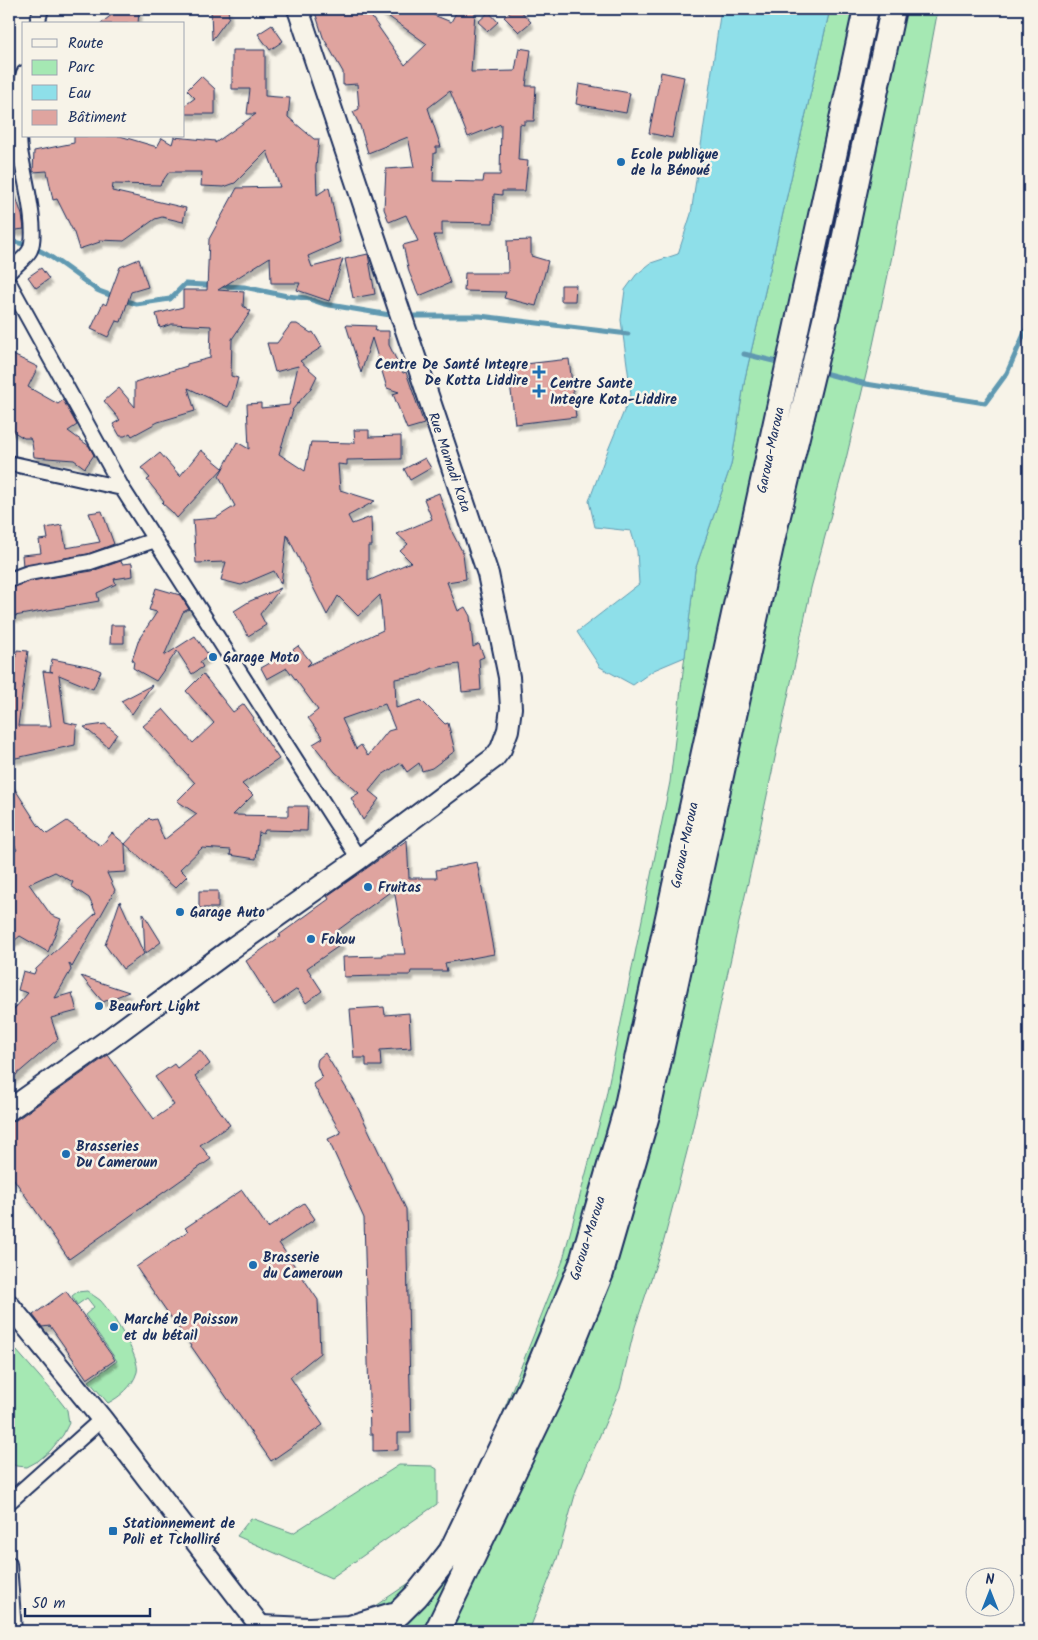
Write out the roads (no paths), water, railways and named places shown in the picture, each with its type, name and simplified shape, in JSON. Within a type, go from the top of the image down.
[{"type":"highway","name":"Garoua-Maroua","points":[[377,1631],[416,1596],[450,1552],[534,1379],[581,1266],[626,1110],[866,9]]},
{"type":"highway","name":"Garoua-Maroua","points":[[437,1631],[554,1388],[601,1273],[644,1124],[774,532],[842,250],[893,9]]},
{"type":"highway","points":[[262,1630],[350,1628],[399,1613]]},
{"type":"main road","name":"Rue Mamadi Kota","points":[[298,9],[488,574],[509,677],[511,708],[508,730],[501,749],[494,758],[359,859]]},
{"type":"main road","points":[[9,1110],[359,859]]},
{"type":"main road","points":[[9,1305],[102,1419],[262,1630]]},
{"type":"street","points":[[38,22],[42,9]]},
{"type":"street","points":[[9,272],[30,250],[33,239],[20,149],[18,77]]},
{"type":"street","points":[[9,283],[122,488],[359,859]]},
{"type":"street","points":[[9,463],[122,488]]},
{"type":"street","points":[[9,580],[28,573],[90,562],[155,540]]},
{"type":"street","points":[[9,1502],[102,1419]]},
{"type":"street","points":[[9,1564],[14,1631]]},
{"type":"water","points":[[721,9],[830,9],[745,378],[731,465],[695,570],[685,657],[654,670],[633,685],[600,667],[577,632],[639,584],[637,551],[631,531],[595,527],[589,501],[631,394],[621,320],[625,290],[636,275],[651,263],[678,254],[691,214]]},
{"type":"waterway","points":[[9,242],[20,243],[43,252],[97,290],[116,297]]},
{"type":"waterway","points":[[124,300],[136,304],[170,299],[185,284],[244,287],[306,298],[324,304],[396,316]]},
{"type":"waterway","points":[[405,316],[480,316],[628,334]]},
{"type":"waterway","points":[[820,372],[866,384],[985,403],[1007,373],[1029,323]]},
{"type":"waterway","points":[[744,354],[782,363]]},
{"type":"place","name":"Ecole publique de la Bénoué","points":[[621,162]]},
{"type":"place","name":"Centre De Santé Integre De Kotta Liddire","points":[[539,372]]},
{"type":"place","name":"Centre Sante Integre Kota-Liddire","points":[[539,391]]},
{"type":"place","name":"Garage Moto","points":[[213,657]]},
{"type":"place","name":"Fruitas","points":[[368,887]]},
{"type":"place","name":"Garage Auto","points":[[180,912]]},
{"type":"place","name":"Fokou","points":[[311,939]]},
{"type":"place","name":"Beaufort Light","points":[[99,1006]]},
{"type":"place","name":"Brasseries Du Cameroun","points":[[66,1154]]},
{"type":"place","name":"Brasserie du Cameroun","points":[[253,1265]]},
{"type":"place","name":"Marché de Poisson et du bétail","points":[[114,1327]]},
{"type":"place","name":"Stationnement de Poli et Tcholliré","points":[[113,1531]]}]
